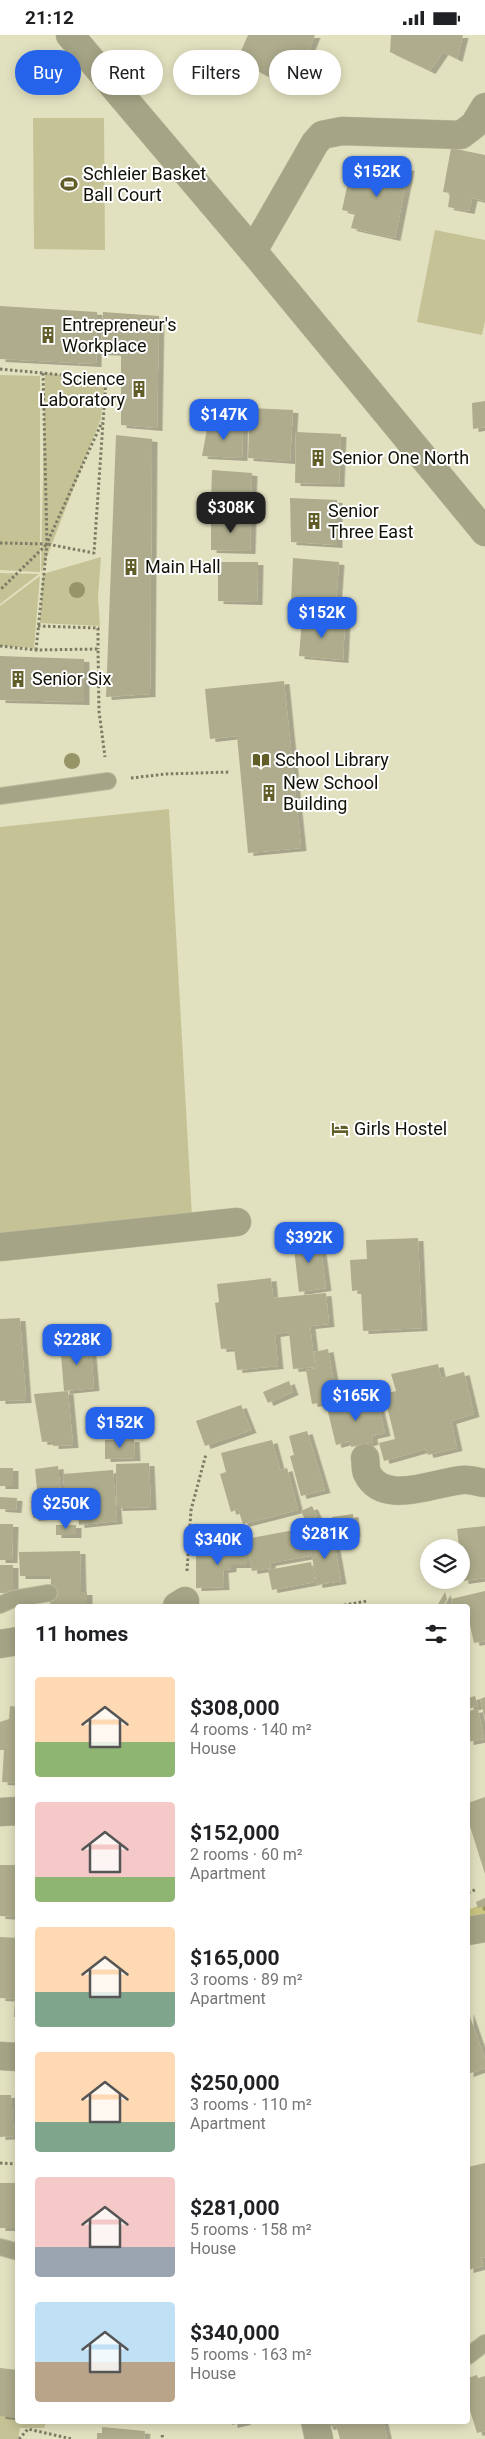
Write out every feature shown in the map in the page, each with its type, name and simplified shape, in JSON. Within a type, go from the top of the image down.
[{"type":"street","points":[[70,35],[253,251],[485,531]]},
{"type":"street","points":[[253,251],[315,143],[322,135],[342,131],[461,135],[474,125],[485,107]]},
{"type":"street","points":[[0,1247],[237,1223]]},
{"type":"street","points":[[365,1458],[367,1474],[379,1486],[390,1491],[406,1491],[463,1479],[485,1483]]},
{"type":"street","points":[[0,1644],[15,1642]]},
{"type":"street","points":[[0,1813],[15,1811]]},
{"type":"street","points":[[470,1931],[485,1928]]},
{"type":"street","points":[[0,2056],[15,2057]]},
{"type":"street","points":[[316,2424],[319,2439]]},
{"type":"lane","points":[[0,796],[108,781]]},
{"type":"lane","points":[[0,1605],[13,1599],[49,1593]]},
{"type":"lane","points":[[0,2247],[15,2251]]},
{"type":"lane","points":[[470,2354],[485,2343]]},
{"type":"path","points":[[0,369],[43,371],[106,379],[94,553],[47,544],[0,543]]},
{"type":"path","points":[[36,650],[47,544],[43,371]]},
{"type":"path","points":[[0,590],[47,544],[104,418]]},
{"type":"path","points":[[38,626],[98,628],[99,711],[108,781],[166,774],[230,772]]},
{"type":"path","points":[[0,646],[36,650],[98,649]]},
{"type":"path","points":[[181,1604],[191,1510],[206,1454]]},
{"type":"path","points":[[350,1604],[367,1601]]},
{"type":"path","points":[[470,1892],[477,1889]]},
{"type":"path","points":[[0,2163],[15,2164]]},
{"type":"path","points":[[20,2439],[28,2429],[72,2439]]},
{"type":"shaded area","name":"Schleier Basket Ball Court","points":[[33,118],[104,118],[105,250],[34,249]]},
{"type":"shaded area","points":[[435,230],[485,240],[485,321],[482,335],[417,322]]},
{"type":"shaded area","points":[[45,373],[105,380],[101,418],[41,572]]},
{"type":"shaded area","points":[[0,375],[40,376],[40,572],[0,570]]},
{"type":"shaded area","points":[[101,557],[98,597],[100,626],[40,623],[43,574]]},
{"type":"shaded area","points":[[0,573],[39,574],[0,604]]},
{"type":"shaded area","points":[[40,576],[34,648],[0,646],[0,606]]},
{"type":"shaded area","points":[[169,809],[192,1216],[0,1233],[0,827]]},
{"type":"shaded area","points":[[0,2414],[15,2416],[15,2424],[46,2424],[44,2428],[20,2428],[18,2439],[0,2439]]},
{"type":"building","points":[[248,35],[315,35],[309,50],[269,50],[269,77],[259,72],[259,50],[241,50]]},
{"type":"building","points":[[391,35],[463,35],[457,59],[443,52],[430,71],[390,52]]},
{"type":"building","points":[[451,148],[485,155],[485,201],[472,198],[469,211],[448,207],[450,193],[443,192]]},
{"type":"building","points":[[368,159],[409,168],[395,238],[351,228],[355,213],[342,210],[350,173],[364,176]]},
{"type":"building","name":"Entrepreneur's Workplace","points":[[0,306],[97,312],[96,364],[0,359]]},
{"type":"building","name":"Science Laboratory","points":[[103,312],[159,316],[157,428],[121,425],[121,353],[101,352]]},
{"type":"building","points":[[485,401],[485,427],[473,429],[472,403]]},
{"type":"building","points":[[250,408],[293,410],[290,461],[248,458]]},
{"type":"building","points":[[208,424],[243,424],[242,458],[202,456]]},
{"type":"building","name":"Senior One North","points":[[296,432],[341,434],[339,484],[295,483]]},
{"type":"building","name":"Main Hall","points":[[116,435],[152,439],[150,694],[106,697]]},
{"type":"building","points":[[212,470],[252,473],[251,503],[211,501]]},
{"type":"building","name":"Senior Three East","points":[[290,498],[337,500],[337,545],[291,542]]},
{"type":"building","points":[[211,518],[251,519],[250,551],[211,550]]},
{"type":"building","points":[[293,558],[339,562],[336,604],[291,602]]},
{"type":"building","points":[[218,562],[258,562],[257,602],[218,601]]},
{"type":"building","points":[[302,619],[345,622],[343,660],[299,656]]},
{"type":"building","points":[[0,656],[84,659],[84,702],[0,700]]},
{"type":"building","name":"New School Building","points":[[284,681],[301,848],[248,853],[237,736],[210,739],[205,689]]},
{"type":"building","points":[[319,1236],[326,1288],[299,1292],[293,1240]]},
{"type":"building","points":[[418,1238],[422,1328],[363,1331],[361,1290],[352,1291],[350,1260],[367,1259],[366,1240]]},
{"type":"building","points":[[271,1278],[273,1298],[326,1293],[329,1324],[310,1326],[315,1367],[293,1369],[289,1332],[275,1334],[278,1366],[237,1370],[234,1348],[221,1349],[215,1303],[219,1302],[217,1284]]},
{"type":"building","points":[[20,1318],[26,1400],[0,1401],[0,1319]]},
{"type":"building","points":[[90,1341],[94,1388],[64,1391],[60,1343]]},
{"type":"building","points":[[328,1349],[337,1400],[312,1404],[306,1370],[317,1368],[314,1352]]},
{"type":"building","points":[[438,1364],[441,1378],[464,1372],[474,1414],[451,1421],[457,1448],[428,1455],[426,1449],[384,1461],[379,1443],[395,1439],[384,1394],[396,1391],[391,1374]]},
{"type":"building","points":[[289,1381],[293,1392],[268,1403],[263,1392]]},
{"type":"building","points":[[68,1391],[73,1445],[53,1446],[53,1441],[42,1442],[34,1394]]},
{"type":"building","points":[[376,1396],[385,1433],[372,1436],[373,1442],[351,1447],[350,1441],[336,1445],[327,1408]]},
{"type":"building","points":[[241,1405],[251,1430],[205,1446],[196,1421]]},
{"type":"building","points":[[307,1431],[325,1490],[301,1496],[290,1456],[294,1455],[289,1436]]},
{"type":"building","points":[[134,1439],[135,1458],[105,1459],[105,1440]]},
{"type":"building","points":[[272,1440],[280,1470],[287,1468],[298,1510],[243,1524],[238,1509],[231,1512],[220,1474],[226,1472],[221,1453]]},
{"type":"building","points":[[149,1463],[151,1507],[117,1508],[116,1464]]},
{"type":"building","points":[[58,1466],[63,1515],[33,1518],[31,1501],[38,1500],[35,1469]]},
{"type":"building","points":[[0,1468],[13,1468],[13,1486],[0,1486]]},
{"type":"building","points":[[113,1470],[117,1521],[79,1525],[78,1515],[67,1517],[63,1474]]},
{"type":"building","points":[[0,1497],[17,1498],[16,1510],[0,1509]]},
{"type":"building","points":[[312,1506],[317,1516],[306,1522],[301,1511]]},
{"type":"building","points":[[353,1514],[355,1534],[335,1536],[332,1517]]},
{"type":"building","points":[[0,1524],[13,1524],[12,1560],[0,1560]]},
{"type":"building","points":[[56,1525],[76,1525],[76,1535],[56,1535]]},
{"type":"building","points":[[485,1526],[485,1578],[470,1580],[470,1539],[458,1539],[457,1529]]},
{"type":"building","points":[[305,1528],[310,1556],[270,1563],[271,1568],[252,1571],[246,1539]]},
{"type":"building","points":[[333,1536],[341,1581],[317,1585],[309,1540]]},
{"type":"building","points":[[231,1545],[246,1545],[247,1565],[231,1565],[231,1569],[223,1570],[224,1587],[196,1588],[196,1551],[230,1552]]},
{"type":"building","points":[[80,1551],[81,1592],[87,1592],[87,1604],[50,1604],[51,1576],[20,1576],[19,1552]]},
{"type":"building","points":[[311,1562],[315,1582],[272,1590],[268,1570]]},
{"type":"building","points":[[0,1565],[13,1565],[13,1593],[0,1593]]},
{"type":"building","points":[[485,1591],[485,1641],[474,1643],[470,1625],[470,1604],[452,1604],[451,1599]]},
{"type":"building","points":[[445,1592],[447,1599],[444,1604],[438,1604]]},
{"type":"building","points":[[475,1696],[478,1706],[470,1708],[470,1697]]},
{"type":"building","points":[[485,1697],[485,1715],[484,1715],[480,1699]]},
{"type":"building","points":[[10,1706],[15,1707],[15,1783],[2,1782],[4,1750],[0,1750],[0,1722],[9,1719]]},
{"type":"building","points":[[478,1709],[484,1739],[470,1742],[470,1711]]},
{"type":"building","points":[[485,1797],[485,1874],[470,1826],[470,1802]]},
{"type":"building","points":[[0,1865],[15,1865],[15,1917],[0,1916]]},
{"type":"building","points":[[485,1898],[485,1906],[478,1908],[476,1902]]},
{"type":"building","points":[[0,1937],[15,1938],[15,1999],[0,1998]]},
{"type":"building","points":[[470,2017],[485,2059],[485,2068],[470,2073]]},
{"type":"building","points":[[0,2095],[11,2095],[14,2136],[0,2137]]},
{"type":"building","points":[[485,2163],[485,2257],[481,2258],[483,2266],[470,2269],[470,2167]]},
{"type":"building","points":[[0,2183],[15,2183],[15,2228],[0,2228]]},
{"type":"building","points":[[0,2368],[15,2370],[15,2418],[0,2416]]},
{"type":"building","points":[[477,2375],[478,2378],[485,2376],[485,2431],[477,2433],[470,2410],[470,2377]]},
{"type":"building","points":[[327,2424],[384,2424],[387,2439],[340,2439],[336,2425],[328,2427]]},
{"type":"building","points":[[102,2427],[145,2431],[144,2439],[97,2439],[97,2433],[102,2433]]},
{"type":"waterway","points":[[470,1914],[485,1909]]},
{"type":"place","name":"Schleier Basket Ball Court","points":[[69,184]]},
{"type":"place","name":"Entrepreneur's Workplace","points":[[48,335]]},
{"type":"place","name":"Science Laboratory","points":[[139,389]]},
{"type":"place","name":"Senior One North","points":[[318,458]]},
{"type":"place","name":"Senior Three East","points":[[314,521]]},
{"type":"place","name":"Main Hall","points":[[131,567]]},
{"type":"place","name":"Senior Six","points":[[18,679]]},
{"type":"place","name":"School Library","points":[[261,760]]},
{"type":"place","name":"New School Building","points":[[269,793]]},
{"type":"place","name":"Girls Hostel","points":[[340,1129]]}]
